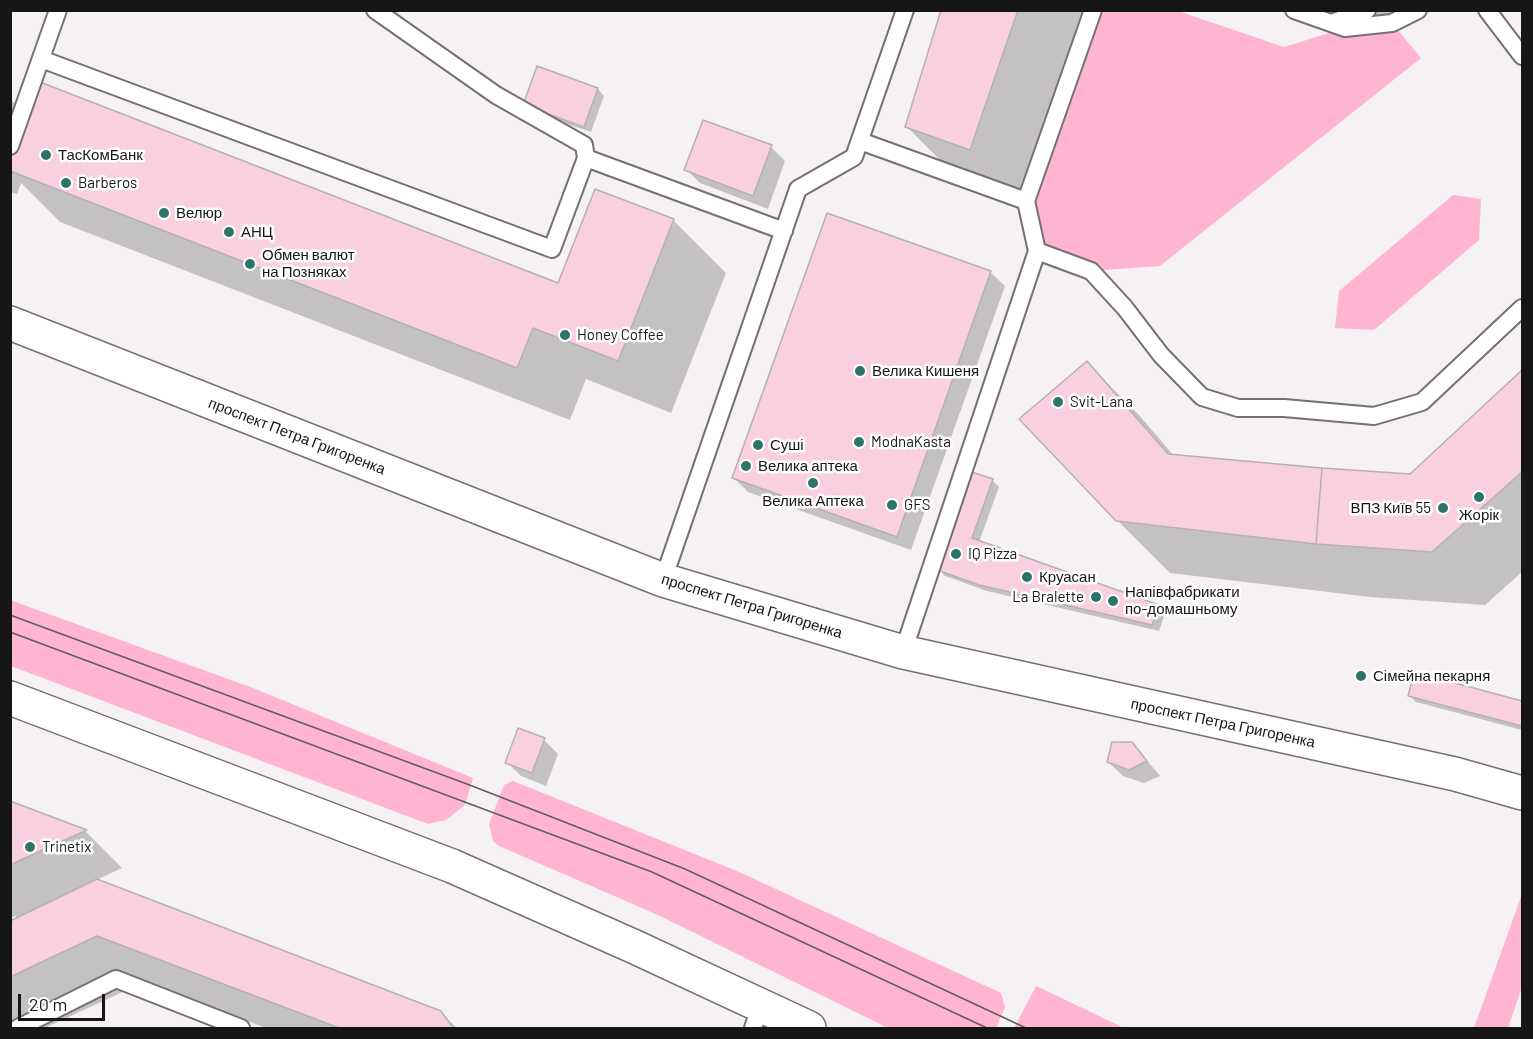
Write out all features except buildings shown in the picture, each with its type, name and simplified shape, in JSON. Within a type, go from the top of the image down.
[{"type":"main road","name":"проспект Петра Григоренка","points":[[10,323],[663,580],[903,652],[1455,774],[1522,793]]},
{"type":"main road","points":[[10,698],[452,866],[757,1017],[809,1029]]},
{"type":"lane","points":[[10,146],[58,10]]},
{"type":"lane","points":[[41,59],[552,249],[586,158],[584,146],[496,95],[375,10]]},
{"type":"lane","points":[[663,580],[798,189],[854,157],[905,10]]},
{"type":"lane","points":[[903,652],[1037,251],[1026,201],[1093,10]]},
{"type":"lane","points":[[1294,10],[1345,28],[1392,23],[1418,10]]},
{"type":"lane","points":[[1331,23],[1367,10]]},
{"type":"lane","points":[[1487,10],[1522,56]]},
{"type":"lane","points":[[860,141],[1026,201]]},
{"type":"lane","points":[[586,158],[784,231]]},
{"type":"lane","points":[[1037,251],[1091,271],[1161,355],[1202,397],[1239,408],[1284,408],[1374,416],[1422,402],[1522,308]]},
{"type":"lane","points":[[18,1029],[116,979],[241,1029]]},
{"type":"shaded area","points":[[1093,11],[1178,11],[1284,47],[1345,28],[1392,23],[1421,58],[1160,266],[1091,271],[1037,251],[1026,201]]},
{"type":"shaded area","points":[[1453,195],[1481,199],[1479,240],[1374,330],[1335,328],[1339,291]]},
{"type":"shaded area","points":[[10,600],[253,688],[473,778],[465,805],[446,820],[428,824],[11,666]]},
{"type":"shaded area","points":[[513,781],[737,871],[1001,993],[1005,1007],[996,1028],[888,1028],[658,915],[499,846],[493,841],[489,824],[504,785]]},
{"type":"shaded area","points":[[1522,894],[1522,987],[1508,1028],[1474,1028]]},
{"type":"shaded area","points":[[1036,986],[1051,993],[1124,1028],[1014,1028]]},
{"type":"tram line","points":[[10,615],[467,784],[685,869],[1026,1028]]},
{"type":"tram line","points":[[10,632],[652,872],[987,1028]]},
{"type":"place","name":"ТасКомБанк","points":[[46,155]]},
{"type":"place","name":"Barberos","points":[[66,183]]},
{"type":"place","name":"Велюр","points":[[164,213]]},
{"type":"place","name":"АНЦ","points":[[229,232]]},
{"type":"place","name":"Обмен валют на Позняках","points":[[250,264]]},
{"type":"place","name":"Honey Coffee","points":[[565,335]]},
{"type":"place","name":"Велика Кишеня","points":[[860,371]]},
{"type":"place","name":"Svit-Lana","points":[[1058,402]]},
{"type":"place","name":"ModnaKasta","points":[[859,442]]},
{"type":"place","name":"Суші","points":[[758,445]]},
{"type":"place","name":"Велика аптека","points":[[746,466]]},
{"type":"place","name":"Велика Аптека","points":[[813,483]]},
{"type":"place","name":"Жорік","points":[[1479,497]]},
{"type":"place","name":"GFS","points":[[892,505]]},
{"type":"place","name":"ВПЗ Київ 55","points":[[1443,508]]},
{"type":"place","name":"IQ Pizza","points":[[956,554]]},
{"type":"place","name":"Круасан","points":[[1027,577]]},
{"type":"place","name":"La Bralette","points":[[1096,597]]},
{"type":"place","name":"Напівфабрикати по-домашньому","points":[[1113,601]]},
{"type":"place","name":"Сімейна пекарня","points":[[1361,676]]},
{"type":"place","name":"Trinetix","points":[[30,847]]}]
